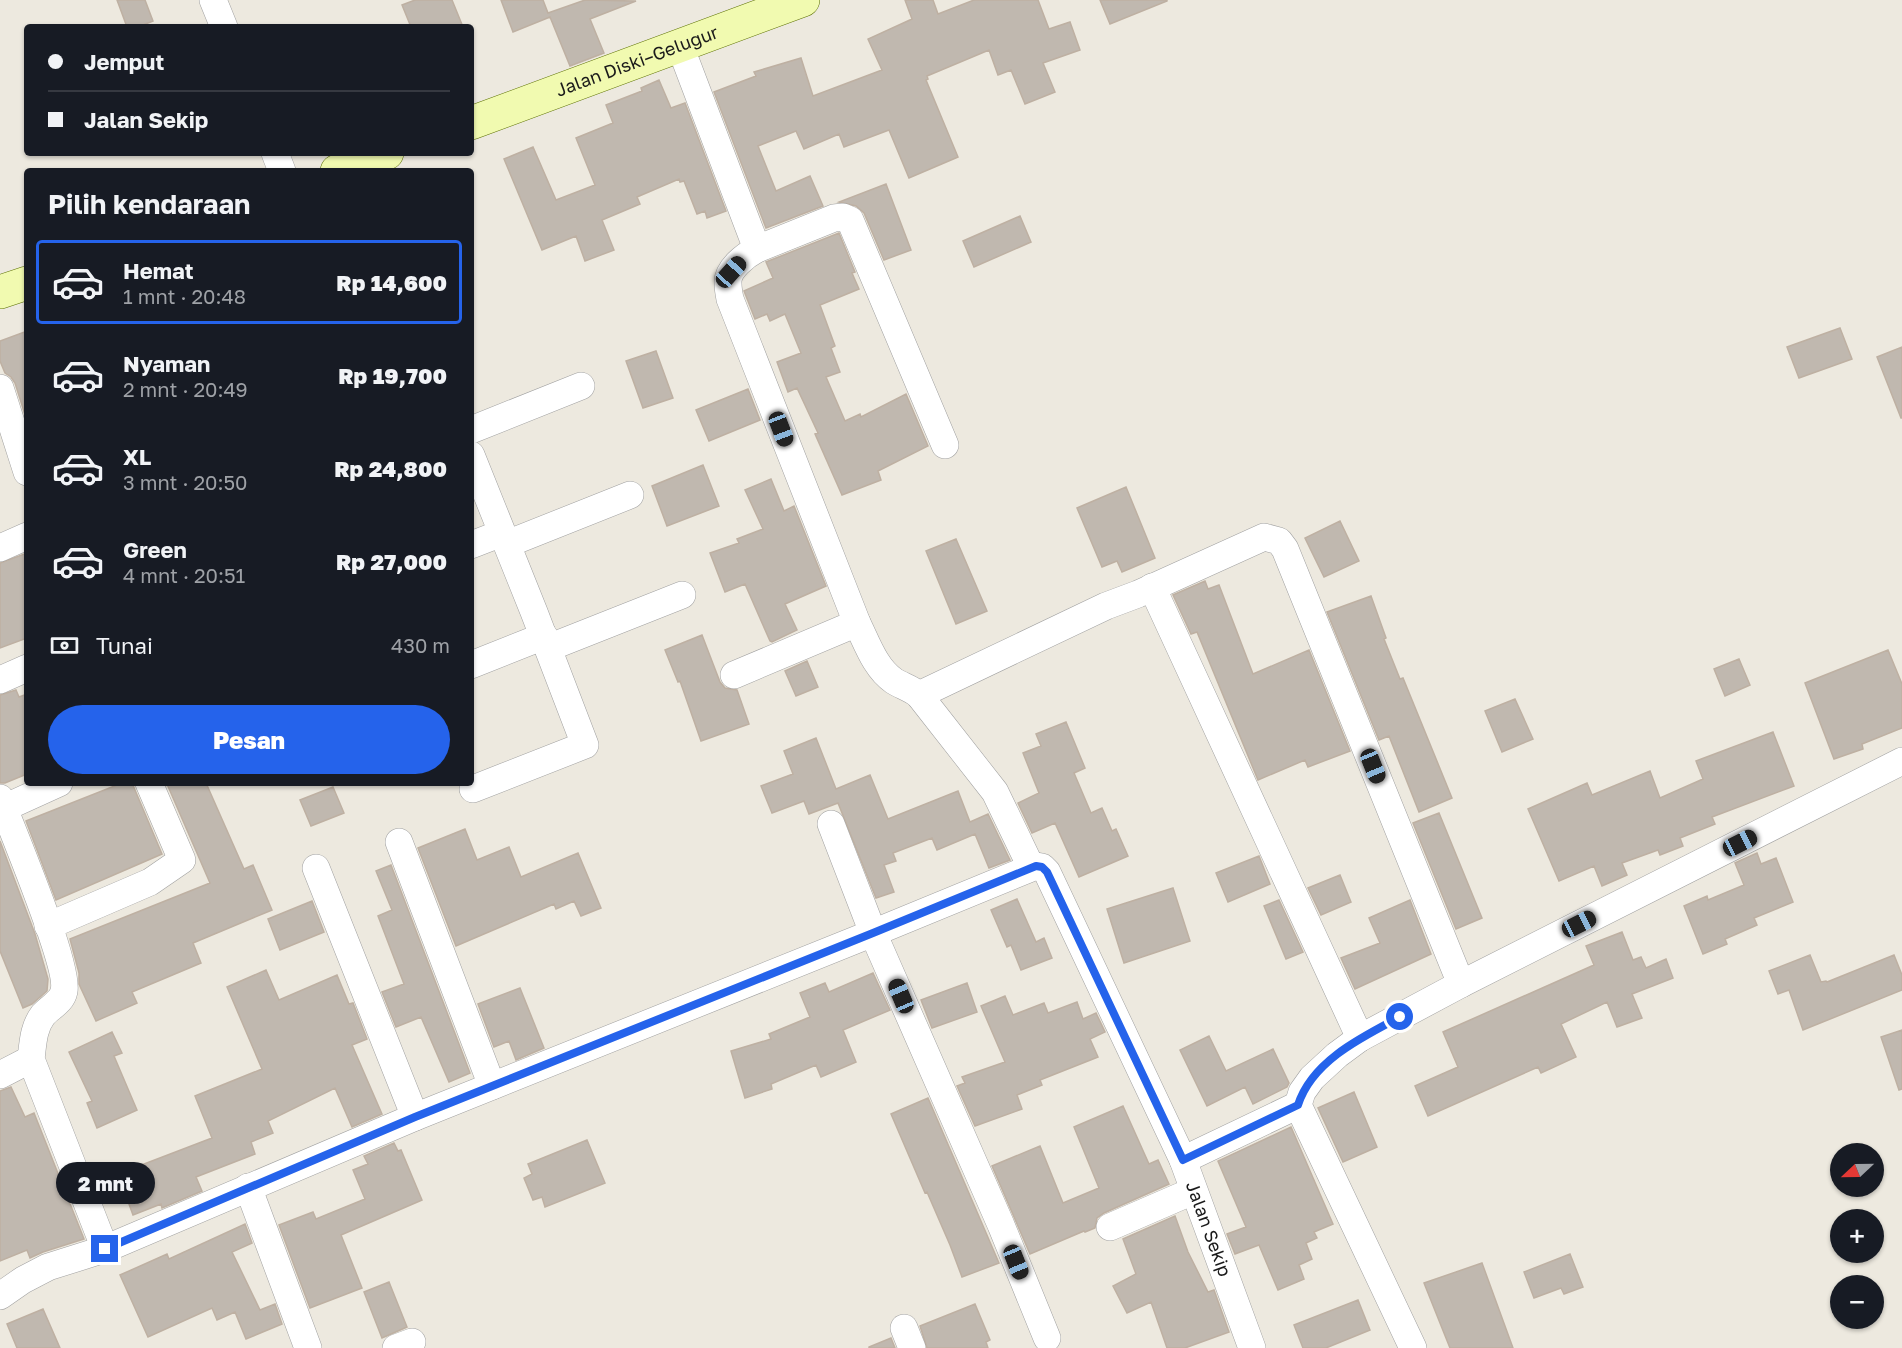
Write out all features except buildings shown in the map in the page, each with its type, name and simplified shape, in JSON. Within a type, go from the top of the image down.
[{"type":"main road","name":"Jalan Diski–Gelugur","points":[[474,122],[803,0]]},
{"type":"main road","points":[[354,168],[380,156]]},
{"type":"main road","points":[[0,292],[24,284]]},
{"type":"street","points":[[213,0],[223,24]]},
{"type":"street","points":[[680,46],[757,249]]},
{"type":"street","points":[[0,1296],[23,1280],[48,1267],[105,1249],[415,1117],[1031,867],[995,792],[919,695],[895,682],[876,662],[857,623],[730,299],[728,283],[731,272],[757,249],[834,218],[843,217],[850,220],[945,445]]},
{"type":"street","points":[[474,429],[581,386]]},
{"type":"street","points":[[0,388],[24,463]]},
{"type":"street","points":[[473,789],[585,745],[474,462]]},
{"type":"street","points":[[474,544],[505,539],[630,495]]},
{"type":"street","points":[[0,548],[24,537]]},
{"type":"street","points":[[919,695],[1106,606],[1264,537],[1279,541],[1285,549],[1461,984]]},
{"type":"street","points":[[1152,587],[1360,1038]]},
{"type":"street","points":[[474,664],[682,595]]},
{"type":"street","points":[[734,675],[857,623]]},
{"type":"street","points":[[0,680],[24,670]]},
{"type":"street","points":[[1413,1348],[1298,1105],[1302,1092],[1312,1078],[1336,1055],[1360,1038],[1461,984],[1902,761]]},
{"type":"street","points":[[50,786],[2,803],[48,926],[65,979],[62,998],[44,1014],[34,1032],[31,1059],[105,1249]]},
{"type":"street","points":[[48,926],[150,882],[182,860],[150,786]]},
{"type":"street","points":[[831,824],[873,933],[1001,1225],[1047,1338]]},
{"type":"street","points":[[399,842],[492,1086]]},
{"type":"street","name":"Jalan Sekip","points":[[1031,867],[1042,867],[1047,872],[1183,1160],[1192,1191],[1252,1348]]},
{"type":"street","points":[[315,868],[415,1117]]},
{"type":"street","points":[[0,1075],[31,1059]]},
{"type":"street","points":[[1183,1160],[1298,1105]]},
{"type":"street","points":[[248,1187],[308,1348]]},
{"type":"street","points":[[1110,1227],[1192,1191]]},
{"type":"route","points":[[105,1249],[415,1117],[1036,866],[1042,867],[1047,872],[1183,1160],[1298,1105],[1302,1092],[1312,1078],[1336,1055],[1360,1038],[1400,1017]]}]
